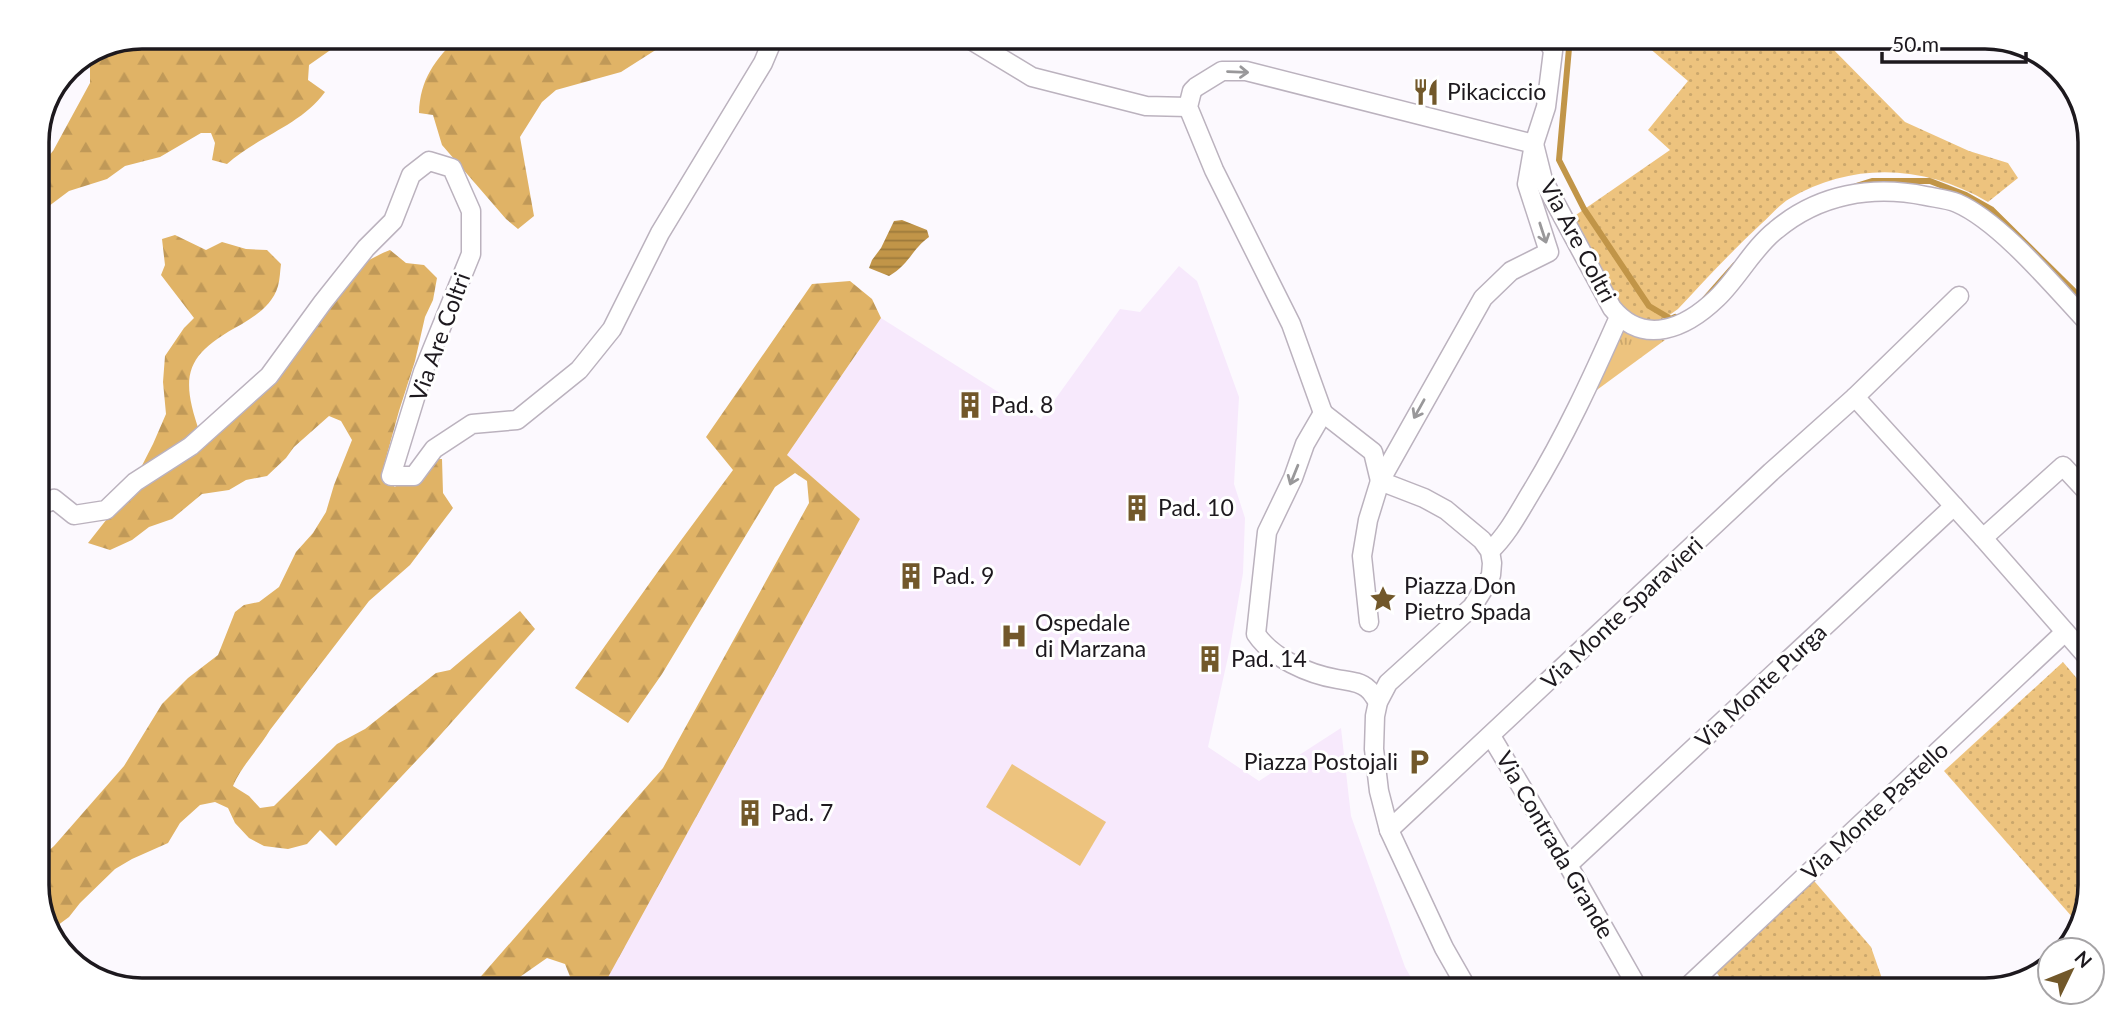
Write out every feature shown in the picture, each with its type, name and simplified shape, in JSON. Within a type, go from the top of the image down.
[{"type":"street","name":"Via Are Coltri","points":[[49,502],[54,499],[74,515],[106,510],[135,482],[191,446],[269,376],[366,248],[393,221],[411,175],[429,161],[452,168],[471,211],[471,254],[423,372],[391,476],[414,476],[434,449],[472,425],[517,419],[579,370],[612,329],[660,233],[763,64],[769,49]]},
{"type":"street","points":[[985,49],[1032,77],[1146,106],[1188,107]]},
{"type":"street","points":[[1369,622],[1362,556],[1368,520],[1380,481],[1452,349],[1483,299],[1511,271],[1549,252],[1527,184],[1534,144],[1546,107],[1552,49]]},
{"type":"street","points":[[1380,481],[1373,452],[1323,413],[1291,324],[1214,170],[1188,107],[1192,91],[1223,71],[1246,71],[1534,144]]},
{"type":"street","name":"Via Are Coltri","points":[[1490,551],[1501,540],[1566,432],[1619,317],[1612,309],[1543,180],[1534,144]]},
{"type":"street","points":[[1619,317],[1644,331],[1676,328],[1716,299],[1774,231],[1811,205],[1853,194],[1899,191],[1956,203],[1989,224],[2030,261],[2078,312]]},
{"type":"street","name":"Via Monte Sparavieri","points":[[1389,830],[1855,397],[1959,296]]},
{"type":"street","points":[[1855,397],[2078,647]]},
{"type":"street","points":[[1323,413],[1305,444],[1293,478],[1267,532],[1256,634],[1263,644],[1290,662],[1334,678],[1357,682],[1368,688],[1378,702]]},
{"type":"street","points":[[1983,538],[2063,466],[2078,482]]},
{"type":"street","points":[[1380,481],[1424,498],[1446,510],[1482,540],[1490,551],[1492,563],[1491,575],[1472,607],[1388,683],[1378,702],[1375,716],[1374,749],[1379,791],[1389,830],[1444,948],[1461,978]]},
{"type":"street","name":"Via Monte Purga","points":[[1568,865],[1954,506]]},
{"type":"street","name":"Via Monte Pastello","points":[[1698,978],[2065,632]]},
{"type":"street","name":"Via Contrada Grande","points":[[1491,736],[1632,978]]},
{"type":"shaded area","points":[[902,220],[927,230],[929,237],[889,276],[869,268],[894,221]]},
{"type":"shaded area","name":"Ospedale di Marzana","points":[[1179,266],[1197,281],[1239,397],[1234,484],[1245,518],[1243,573],[1208,747],[1259,781],[1341,728],[1351,816],[1411,978],[607,978],[860,519],[787,455],[881,318],[1041,419],[1120,309],[1140,312]]},
{"type":"green space","points":[[332,49],[309,65],[308,80],[325,92],[315,104],[227,164],[212,160],[215,143],[211,133],[201,133],[160,157],[125,166],[107,179],[69,191],[49,206],[49,156],[90,83],[90,65],[106,56],[124,51]]},
{"type":"green space","points":[[447,49],[657,49],[621,72],[556,90],[542,102],[520,137],[534,216],[518,229],[506,219],[442,145],[433,115],[419,113],[422,90],[430,71]]},
{"type":"green space","points":[[1650,49],[1833,49],[1905,122],[1969,151],[2008,163],[2018,178],[1988,202],[1964,190],[1914,175],[1864,173],[1839,178],[1814,187],[1778,207],[1670,315],[1652,321],[1623,315],[1616,296],[1573,217],[1670,150],[1648,130],[1688,81]]},
{"type":"green space","points":[[175,235],[206,250],[222,242],[246,249],[267,250],[281,264],[278,286],[268,304],[253,317],[209,345],[192,368],[189,380],[190,395],[200,433],[241,400],[310,313],[346,276],[367,262],[390,250],[406,263],[424,265],[437,278],[433,300],[425,317],[381,476],[395,487],[422,464],[442,459],[443,493],[453,508],[410,565],[369,601],[270,730],[233,786],[249,796],[260,808],[274,806],[337,744],[365,729],[436,673],[450,670],[520,611],[535,629],[336,846],[320,830],[307,844],[288,849],[264,846],[249,838],[235,823],[228,808],[215,802],[200,805],[180,823],[168,843],[115,869],[58,925],[49,891],[49,850],[124,766],[162,704],[188,678],[218,655],[235,612],[244,605],[259,602],[279,587],[296,552],[313,533],[326,512],[352,440],[341,421],[329,416],[267,476],[246,480],[229,490],[202,494],[172,519],[149,527],[132,540],[110,550],[88,543],[129,491],[153,444],[166,414],[163,382],[165,356],[194,318],[161,275],[165,265],[162,239]]},
{"type":"green space","points":[[850,281],[872,299],[881,318],[787,455],[860,519],[608,978],[571,978],[565,964],[547,958],[518,978],[479,978],[663,768],[809,503],[807,481],[795,473],[775,487],[662,674],[628,723],[575,688],[733,470],[706,437],[812,284]]},
{"type":"green space","points":[[1620,325],[1640,334],[1665,340],[1590,395]]},
{"type":"green space","points":[[2063,662],[2078,680],[2078,885],[2072,917],[1944,771]]},
{"type":"green space","points":[[1012,764],[1106,822],[1080,866],[986,807]]},
{"type":"green space","points":[[1809,875],[1871,947],[1882,978],[1720,978],[1714,969]]},
{"type":"waterway","points":[[1569,49],[1559,160],[1584,209],[1649,306],[1671,319],[1675,317]]},
{"type":"waterway","points":[[1856,186],[1872,181],[1930,181],[1966,195],[1991,209],[2078,295]]},
{"type":"waterway","points":[[1705,299],[1735,265]]},
{"type":"place","name":"Pikaciccio","points":[[1426,92]]},
{"type":"place","name":"Pad. 8","points":[[970,405]]},
{"type":"place","name":"Pad. 10","points":[[1137,508]]},
{"type":"place","name":"Pad. 9","points":[[911,576]]},
{"type":"place","name":"Piazza Don Pietro Spada","points":[[1383,599]]},
{"type":"place","name":"Ospedale di Marzana","points":[[1014,636]]},
{"type":"place","name":"Pad. 14","points":[[1210,659]]},
{"type":"place","name":"Piazza Postojali","points":[[1419,762]]},
{"type":"place","name":"Pad. 7","points":[[750,813]]}]
